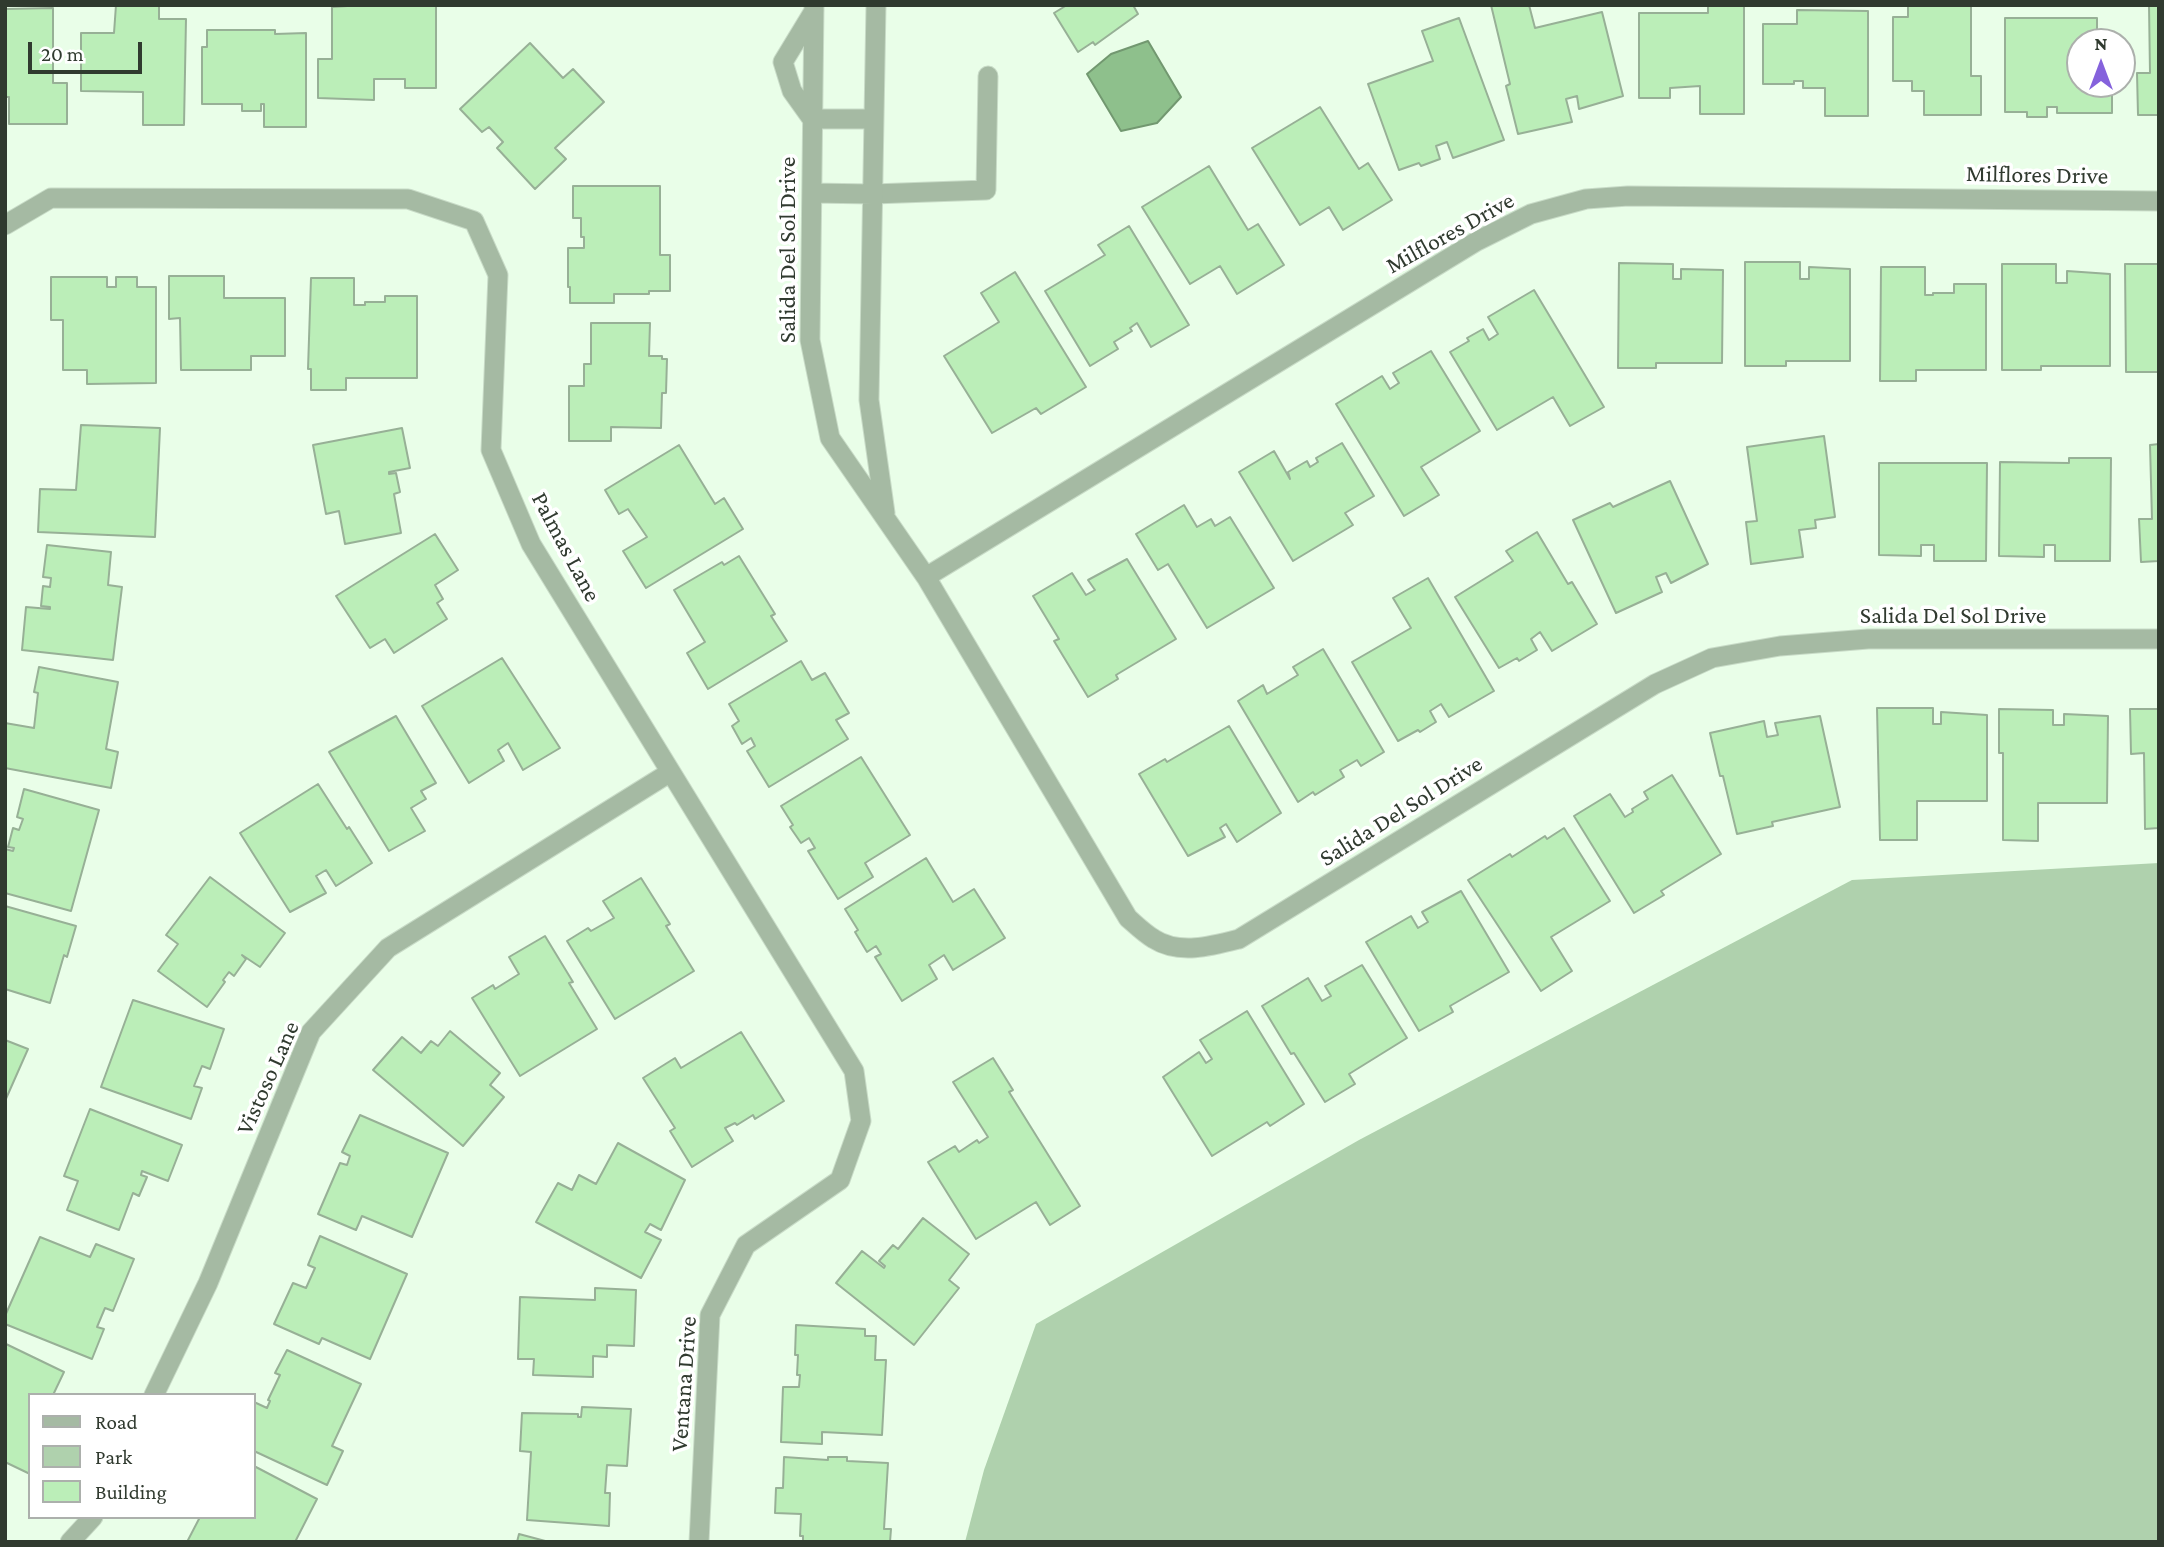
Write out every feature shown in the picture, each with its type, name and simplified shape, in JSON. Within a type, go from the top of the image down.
[{"type":"street","name":"Salida Del Sol Drive","points":[[876,5],[869,400],[885,518]]},
{"type":"street","name":"Salida Del Sol Drive","points":[[815,8],[810,340],[830,438],[926,577],[1128,918],[1155,940],[1180,948],[1209,947],[1239,939],[1655,684],[1712,658],[1780,646],[1868,639],[2159,639]]},
{"type":"street","points":[[815,8],[783,62],[792,91],[812,119],[873,119]]},
{"type":"street","points":[[812,193],[986,190],[988,76]]},
{"type":"street","name":"Milflores Drive","points":[[926,577],[1477,242],[1531,214],[1586,199],[1628,196],[2159,201]]},
{"type":"street","name":"Palmas Lane","points":[[5,225],[51,198],[408,199],[474,221],[498,275],[491,450],[531,544],[854,1071],[861,1121]]},
{"type":"street","name":"Vistoso Lane","points":[[155,1393],[208,1283],[311,1032],[388,948],[669,772]]},
{"type":"street","name":"Ventana Drive","points":[[699,1542],[710,1315],[746,1245],[840,1180],[861,1121]]},
{"type":"street","points":[[70,1542],[91,1519]]},
{"type":"green space","points":[[2159,863],[2159,1542],[965,1542],[984,1470],[1036,1324],[1359,1140],[1852,880]]},
{"type":"shaded area","points":[[1148,41],[1181,97],[1157,123],[1121,131],[1087,74],[1111,54]]},
{"type":"building","points":[[116,5],[159,5],[159,19],[186,19],[184,125],[143,125],[143,92],[81,91],[81,33],[114,33]]},
{"type":"building","points":[[436,5],[436,88],[405,88],[405,79],[374,79],[374,100],[318,98],[318,59],[332,59],[332,7]]},
{"type":"building","points":[[1067,5],[1133,5],[1138,14],[1095,45],[1093,42],[1078,52],[1054,13]]},
{"type":"building","points":[[1491,5],[1529,5],[1535,28],[1602,12],[1623,96],[1579,109],[1577,96],[1566,99],[1572,122],[1518,134],[1506,86],[1510,84]]},
{"type":"building","points":[[1708,5],[1744,5],[1744,114],[1700,114],[1700,86],[1670,88],[1670,98],[1639,98],[1639,13],[1708,13]]},
{"type":"building","points":[[1908,5],[1971,5],[1971,76],[1981,76],[1981,115],[1924,115],[1924,91],[1912,91],[1912,81],[1893,81],[1893,17],[1908,17]]},
{"type":"building","points":[[2149,5],[2159,5],[2159,115],[2138,115],[2137,73],[2150,73]]},
{"type":"building","points":[[53,8],[53,83],[67,83],[67,124],[9,124],[9,97],[5,97],[5,9]]},
{"type":"building","points":[[1797,10],[1868,11],[1868,116],[1825,116],[1825,88],[1803,88],[1803,81],[1794,81],[1794,84],[1763,84],[1763,24],[1797,24]]},
{"type":"building","points":[[1459,18],[1504,140],[1453,158],[1447,142],[1436,146],[1440,159],[1399,170],[1368,84],[1433,61],[1422,31]]},
{"type":"building","points":[[2005,18],[2097,18],[2097,28],[2066,28],[2066,98],[2112,98],[2112,113],[2057,113],[2057,107],[2047,107],[2047,117],[2027,117],[2027,112],[2005,112]]},
{"type":"building","points":[[207,30],[306,33],[306,127],[264,127],[264,104],[261,104],[261,111],[242,111],[242,104],[202,104],[202,47],[207,47]]},
{"type":"building","points":[[530,43],[563,78],[573,69],[604,102],[555,148],[566,159],[535,189],[497,148],[503,142],[489,127],[482,132],[460,109]]},
{"type":"building","points":[[1320,107],[1359,169],[1368,163],[1392,200],[1343,230],[1329,207],[1300,225],[1252,148]]},
{"type":"building","points":[[1209,166],[1248,230],[1258,224],[1284,265],[1237,294],[1220,266],[1190,284],[1142,207]]},
{"type":"building","points":[[573,186],[660,186],[660,255],[670,255],[670,291],[614,294],[614,303],[570,303],[568,248],[584,248],[581,218],[573,218]]},
{"type":"building","points":[[1129,226],[1189,325],[1151,347],[1137,323],[1130,328],[1132,331],[1114,342],[1118,349],[1090,366],[1045,291],[1105,255],[1098,245]]},
{"type":"building","points":[[1745,262],[1800,262],[1800,279],[1809,279],[1809,267],[1850,269],[1850,361],[1786,361],[1786,366],[1745,366]]},
{"type":"building","points":[[1619,263],[1673,264],[1673,279],[1681,279],[1681,269],[1723,270],[1722,363],[1656,363],[1656,368],[1618,368]]},
{"type":"building","points":[[2002,264],[2056,264],[2056,283],[2067,283],[2067,271],[2110,274],[2110,366],[2041,366],[2041,370],[2002,370]]},
{"type":"building","points":[[2125,264],[2159,264],[2159,372],[2126,372]]},
{"type":"building","points":[[1881,267],[1925,267],[1925,295],[1954,293],[1954,284],[1986,284],[1986,370],[1916,370],[1916,381],[1880,381]]},
{"type":"building","points":[[1015,272],[1086,387],[1041,414],[1036,408],[992,433],[944,356],[999,322],[981,293]]},
{"type":"building","points":[[169,276],[224,276],[224,298],[285,298],[285,356],[251,356],[251,370],[181,370],[180,318],[169,319]]},
{"type":"building","points":[[51,277],[107,277],[107,287],[116,287],[116,277],[137,277],[137,287],[156,287],[156,383],[87,384],[87,370],[63,370],[63,320],[51,320]]},
{"type":"building","points":[[311,278],[354,278],[354,305],[385,302],[385,296],[417,296],[417,378],[346,378],[346,390],[311,390],[311,369],[308,369]]},
{"type":"building","points":[[1534,290],[1604,407],[1570,426],[1553,397],[1497,430],[1450,352],[1483,329],[1489,340],[1498,334],[1488,317]]},
{"type":"building","points":[[591,323],[650,323],[649,356],[662,356],[662,359],[667,359],[661,428],[611,427],[611,441],[569,441],[569,386],[584,386],[584,364],[591,364]]},
{"type":"building","points":[[1431,351],[1480,431],[1421,467],[1439,495],[1404,516],[1336,404],[1382,376],[1390,389],[1399,383],[1393,373]]},
{"type":"building","points":[[81,425],[160,428],[155,537],[38,532],[40,489],[76,490]]},
{"type":"building","points":[[402,428],[410,468],[389,472],[396,473],[400,492],[394,494],[401,533],[345,544],[339,511],[326,514],[313,445]]},
{"type":"building","points":[[1824,436],[1835,517],[1815,520],[1816,528],[1799,530],[1803,557],[1751,564],[1746,522],[1757,521],[1747,447]]},
{"type":"building","points":[[1342,443],[1374,496],[1345,513],[1353,525],[1293,561],[1239,472],[1274,451],[1290,479],[1288,472],[1307,461],[1310,467],[1318,462],[1316,458]]},
{"type":"building","points":[[2159,444],[2159,561],[2141,562],[2139,519],[2152,519],[2150,445]]},
{"type":"building","points":[[679,445],[715,504],[724,498],[743,529],[646,588],[623,551],[647,537],[628,509],[619,514],[605,490]]},
{"type":"building","points":[[2069,458],[2111,458],[2110,561],[2055,561],[2055,545],[2044,545],[2044,557],[1999,556],[2000,462],[2069,463]]},
{"type":"building","points":[[1879,463],[1987,463],[1986,561],[1934,561],[1934,545],[1921,545],[1921,556],[1879,555]]},
{"type":"building","points":[[1670,481],[1708,564],[1671,583],[1666,573],[1656,577],[1662,592],[1616,613],[1573,520],[1610,503],[1613,507]]},
{"type":"building","points":[[1184,505],[1197,527],[1211,519],[1215,526],[1230,517],[1274,588],[1207,628],[1168,564],[1158,570],[1136,534]]},
{"type":"building","points":[[1537,532],[1568,584],[1572,582],[1597,624],[1552,651],[1540,632],[1531,639],[1537,650],[1519,661],[1517,658],[1499,668],[1455,597],[1513,561],[1506,551]]},
{"type":"building","points":[[435,534],[458,570],[435,585],[443,599],[437,603],[447,619],[394,653],[385,639],[370,648],[336,596]]},
{"type":"building","points":[[47,545],[111,552],[108,585],[122,587],[113,660],[22,650],[26,607],[50,609],[41,606],[43,586],[50,587],[51,578],[43,577]]},
{"type":"building","points":[[739,556],[775,614],[771,616],[787,641],[708,689],[687,653],[705,642],[674,590],[722,562],[724,565]]},
{"type":"building","points":[[1127,559],[1176,639],[1116,675],[1118,679],[1088,697],[1054,641],[1059,639],[1033,596],[1072,573],[1086,595],[1095,590],[1088,580]]},
{"type":"building","points":[[1428,578],[1494,691],[1449,717],[1441,704],[1430,711],[1436,722],[1398,741],[1352,662],[1411,628],[1393,598]]},
{"type":"building","points":[[1323,649],[1384,752],[1361,766],[1357,760],[1340,770],[1344,777],[1298,802],[1238,701],[1263,685],[1267,694],[1298,675],[1293,667]]},
{"type":"building","points":[[502,658],[560,748],[523,770],[508,743],[498,750],[504,761],[469,783],[422,706]]},
{"type":"building","points":[[801,661],[812,680],[825,673],[849,713],[836,720],[848,739],[769,787],[747,751],[755,746],[751,738],[742,744],[732,726],[739,721],[729,704]]},
{"type":"building","points":[[39,667],[118,682],[106,749],[118,752],[111,788],[5,768],[5,723],[34,728],[38,693],[34,692]]},
{"type":"building","points":[[1877,708],[1933,708],[1933,724],[1941,724],[1941,712],[1987,715],[1987,801],[1917,801],[1917,840],[1880,840]]},
{"type":"building","points":[[1999,709],[2053,710],[2053,725],[2064,725],[2064,714],[2108,716],[2107,803],[2038,803],[2038,841],[2003,840],[2003,753],[1999,753]]},
{"type":"building","points":[[2130,709],[2159,709],[2159,828],[2145,829],[2144,753],[2131,754]]},
{"type":"building","points":[[396,716],[436,783],[421,791],[426,799],[411,808],[425,831],[389,851],[329,752]]},
{"type":"building","points":[[1820,716],[1840,807],[1772,822],[1773,826],[1737,834],[1710,733],[1764,721],[1767,737],[1778,735],[1775,723]]},
{"type":"building","points":[[1229,726],[1281,813],[1237,842],[1226,824],[1220,828],[1225,837],[1188,856],[1139,774],[1165,759],[1167,762]]},
{"type":"building","points":[[861,757],[910,835],[865,863],[873,877],[838,899],[808,851],[815,848],[809,838],[801,843],[781,806]]},
{"type":"building","points":[[1672,775],[1721,854],[1661,891],[1664,895],[1634,913],[1574,816],[1610,794],[1625,817],[1648,799],[1644,792]]},
{"type":"building","points":[[318,784],[372,863],[336,886],[326,870],[316,876],[326,893],[290,912],[240,833]]},
{"type":"building","points":[[24,789],[99,810],[71,911],[5,893],[5,849],[13,851],[14,848],[8,847],[13,828],[19,830],[23,819],[17,817]]},
{"type":"building","points":[[1564,828],[1610,901],[1551,937],[1572,971],[1541,991],[1468,880],[1510,854],[1512,857],[1545,836],[1547,839]]},
{"type":"building","points":[[926,858],[953,902],[974,889],[1005,938],[953,970],[944,955],[929,965],[937,979],[902,1001],[875,957],[881,954],[876,946],[867,952],[845,909]]},
{"type":"building","points":[[210,877],[285,933],[260,967],[242,955],[246,959],[234,976],[229,972],[207,1007],[158,971],[178,944],[166,935]]},
{"type":"building","points":[[641,878],[670,924],[666,926],[694,971],[615,1019],[567,941],[588,928],[591,931],[614,918],[603,901]]},
{"type":"building","points":[[1461,891],[1509,972],[1450,1006],[1453,1012],[1419,1031],[1366,942],[1411,916],[1418,928],[1428,922],[1422,912]]},
{"type":"building","points":[[5,906],[76,926],[50,1003],[5,989]]},
{"type":"building","points":[[545,936],[597,1029],[520,1076],[472,998],[493,985],[495,989],[519,974],[509,957]]},
{"type":"building","points":[[1362,965],[1407,1038],[1349,1074],[1355,1084],[1325,1102],[1262,1006],[1308,978],[1322,1001],[1331,996],[1325,986]]},
{"type":"building","points":[[133,1000],[224,1029],[210,1069],[202,1066],[194,1086],[202,1088],[191,1119],[101,1087]]},
{"type":"building","points":[[1247,1011],[1304,1104],[1270,1126],[1267,1122],[1212,1156],[1163,1077],[1199,1052],[1206,1063],[1212,1059],[1200,1040]]},
{"type":"building","points":[[450,1031],[500,1073],[490,1085],[504,1097],[463,1146],[373,1070],[402,1037],[421,1053],[431,1041],[438,1046]]},
{"type":"building","points":[[741,1032],[784,1101],[755,1119],[753,1115],[737,1125],[735,1123],[725,1128],[733,1141],[692,1167],[670,1131],[675,1128],[643,1078],[675,1058],[681,1068]]},
{"type":"building","points":[[5,1040],[28,1049],[5,1101]]},
{"type":"building","points":[[993,1058],[1013,1090],[1009,1092],[1080,1206],[1050,1225],[1036,1202],[976,1239],[928,1162],[955,1146],[959,1152],[977,1140],[979,1143],[988,1137],[953,1082]]},
{"type":"building","points":[[90,1109],[182,1145],[168,1181],[142,1171],[141,1175],[147,1177],[139,1196],[133,1193],[119,1230],[67,1210],[78,1181],[64,1176]]},
{"type":"building","points":[[360,1115],[448,1153],[412,1237],[362,1216],[356,1230],[318,1214],[340,1163],[347,1165],[350,1156],[342,1152]]},
{"type":"building","points":[[618,1143],[685,1180],[661,1230],[650,1224],[645,1232],[661,1240],[641,1278],[536,1222],[558,1183],[572,1190],[579,1175],[596,1184]]},
{"type":"building","points":[[923,1218],[969,1254],[949,1280],[959,1288],[914,1345],[836,1283],[862,1251],[884,1268],[879,1261],[893,1245],[898,1249]]},
{"type":"building","points":[[320,1236],[407,1274],[370,1359],[322,1338],[319,1344],[274,1324],[293,1283],[306,1288],[315,1268],[308,1265]]},
{"type":"building","points":[[40,1237],[90,1257],[96,1244],[134,1259],[113,1311],[105,1308],[97,1327],[104,1329],[92,1359],[5,1324],[5,1316]]},
{"type":"building","points":[[595,1288],[636,1290],[634,1346],[607,1345],[607,1357],[593,1356],[593,1377],[533,1375],[534,1359],[518,1359],[520,1297],[595,1300]]},
{"type":"building","points":[[796,1325],[865,1329],[865,1336],[876,1336],[875,1360],[886,1360],[882,1435],[822,1432],[822,1444],[781,1442],[783,1387],[799,1387],[798,1355],[795,1355]]},
{"type":"building","points":[[6,1344],[64,1372],[54,1393],[28,1393],[28,1473],[5,1462]]},
{"type":"building","points":[[287,1350],[361,1384],[332,1446],[343,1451],[327,1485],[256,1452],[256,1403],[267,1408],[280,1375],[275,1373]]},
{"type":"building","points":[[582,1407],[631,1409],[627,1466],[607,1465],[605,1493],[610,1493],[609,1526],[527,1520],[531,1452],[520,1451],[522,1413],[578,1414],[578,1417],[581,1417]]},
{"type":"building","points":[[784,1457],[828,1460],[828,1457],[847,1457],[847,1461],[888,1463],[884,1529],[891,1529],[890,1542],[803,1542],[803,1536],[800,1536],[801,1514],[775,1513],[776,1488],[783,1488]]},
{"type":"building","points":[[256,1467],[317,1499],[295,1542],[187,1542],[199,1519],[256,1519]]},
{"type":"building","points":[[519,1534],[549,1542],[517,1542]]}]
